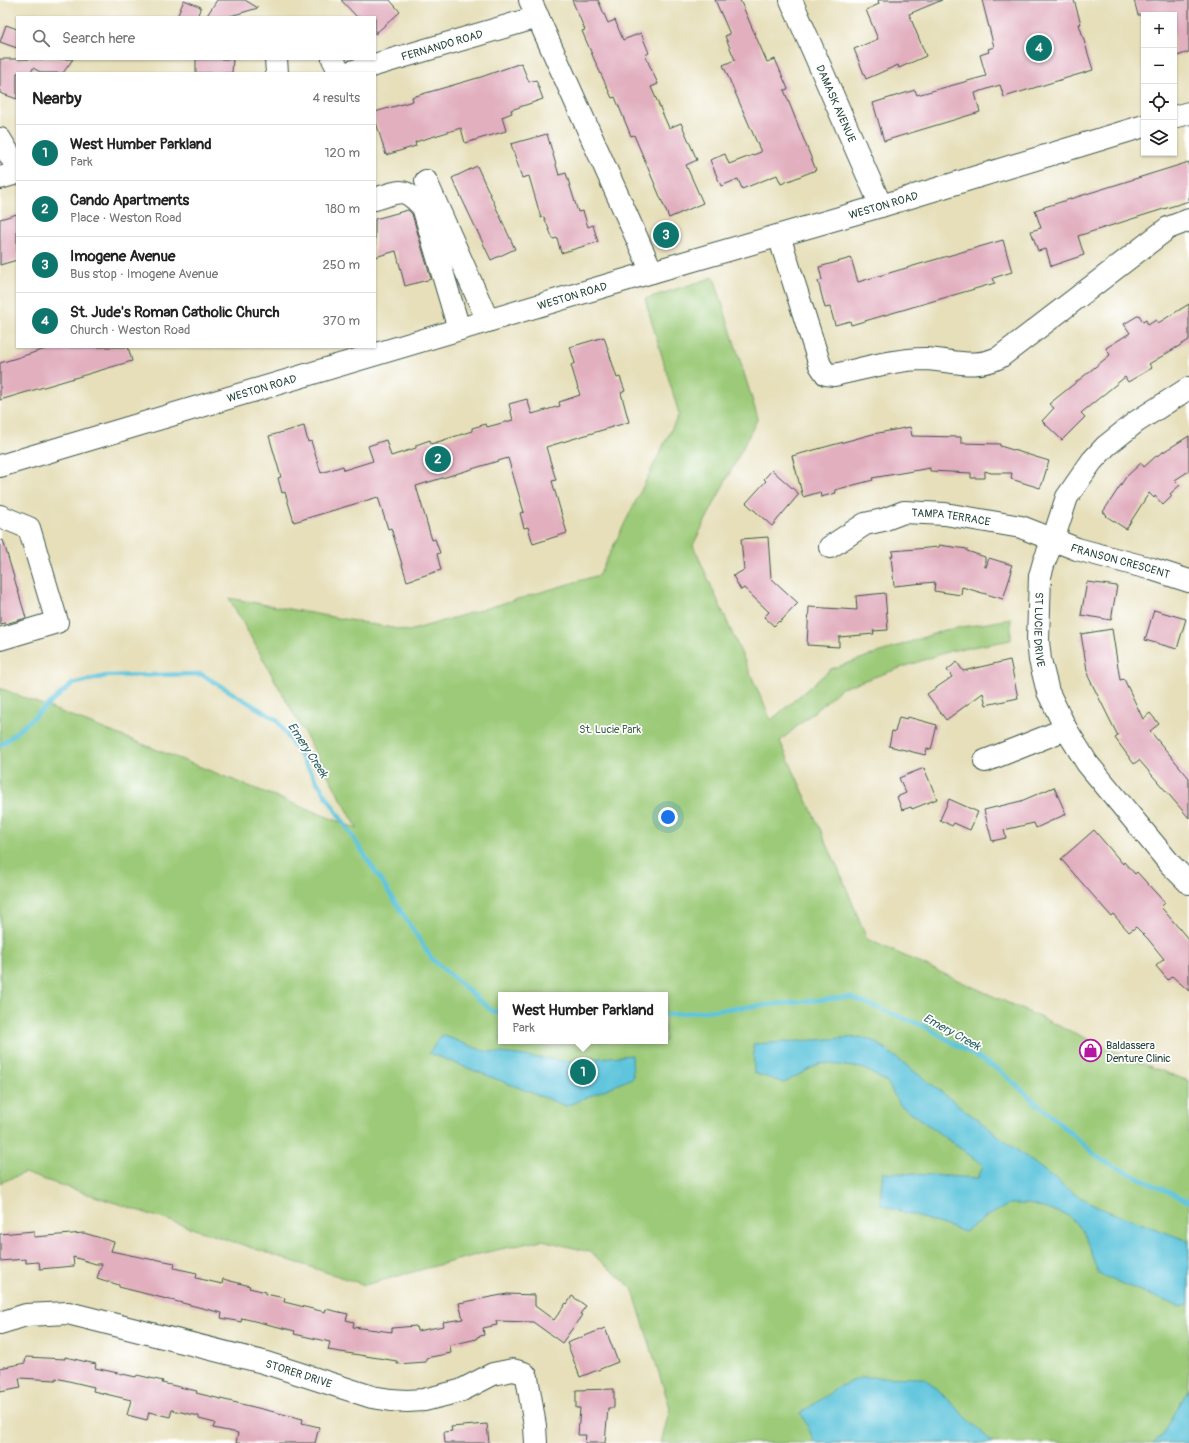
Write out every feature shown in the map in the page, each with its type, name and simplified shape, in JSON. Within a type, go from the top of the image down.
[{"type":"street","name":"DAMASK AVENUE","points":[[791,0],[881,206]]},
{"type":"street","name":"FERNANDO ROAD","points":[[350,72],[534,8]]},
{"type":"street","points":[[534,8],[652,272]]},
{"type":"street","points":[[276,60],[277,72]]},
{"type":"street","points":[[334,60],[340,72]]},
{"type":"street","points":[[1177,116],[1189,113]]},
{"type":"street","name":"WESTON ROAD","points":[[0,466],[652,272],[881,206],[1141,127]]},
{"type":"street","points":[[0,139],[16,165]]},
{"type":"street","points":[[0,178],[16,173]]},
{"type":"street","points":[[426,181],[488,321]]},
{"type":"street","points":[[376,199],[400,191],[410,194],[423,208],[459,329]]},
{"type":"street","points":[[779,236],[820,365],[826,374],[834,375],[879,365],[924,359],[975,364],[990,362],[1000,357],[1168,228],[1189,220]]},
{"type":"street","name":"ST LUCIE DRIVE","points":[[1189,388],[1136,422],[1106,446],[1092,461],[1067,497],[1040,576],[1038,641],[1040,660],[1048,692],[1066,729],[1087,763],[1171,865],[1189,883]]},
{"type":"street","name":"TAMPA TERRACE","points":[[830,547],[865,524],[883,520],[904,512],[945,514],[1021,527],[1053,540]]},
{"type":"street","points":[[0,516],[29,528],[57,622],[0,639]]},
{"type":"street","name":"FRANSON CRESCENT","points":[[1053,540],[1077,549],[1152,569],[1189,581]]},
{"type":"street","points":[[985,761],[1066,729]]},
{"type":"street","name":"STORER DRIVE","points":[[0,1323],[26,1316],[68,1313],[263,1362],[372,1397],[408,1402],[424,1400],[460,1391],[493,1374],[513,1370],[524,1373],[527,1377],[536,1426],[536,1443]]},
{"type":"green space","name":"St. Lucie Park","points":[[714,277],[758,418],[693,545],[771,720],[831,669],[945,630],[1011,619],[1011,640],[950,651],[842,688],[780,741],[842,877],[867,939],[1143,1064],[1189,1081],[1189,1443],[661,1443],[670,1408],[632,1288],[590,1252],[542,1240],[483,1253],[365,1285],[24,1173],[0,1183],[0,688],[358,829],[229,598],[409,631],[599,575],[679,414],[645,299]]},
{"type":"water","points":[[442,1035],[484,1051],[566,1061],[632,1055],[633,1078],[566,1106],[429,1053]]},
{"type":"water","points":[[860,1037],[876,1042],[1076,1195],[1107,1211],[1189,1241],[1189,1305],[1180,1307],[1098,1274],[1084,1232],[1068,1215],[1029,1204],[1010,1204],[988,1216],[965,1232],[881,1205],[883,1172],[978,1178],[983,1165],[900,1105],[887,1082],[862,1068],[821,1063],[784,1083],[754,1073],[753,1044]]},
{"type":"water","points":[[863,1377],[925,1378],[993,1443],[815,1443],[801,1413],[840,1386]]},
{"type":"water","points":[[1189,1388],[1189,1443],[1153,1443],[1162,1436]]},
{"type":"building","points":[[184,0],[201,7],[197,16],[177,16]]},
{"type":"building","points":[[217,0],[245,0],[258,8],[230,16],[207,16]]},
{"type":"building","points":[[341,0],[390,0],[400,12],[376,33],[376,16],[356,16]]},
{"type":"building","points":[[572,0],[598,0],[608,23],[615,20],[623,40],[641,33],[649,53],[645,55],[658,84],[651,87],[669,128],[681,123],[697,160],[686,165],[703,203],[669,218],[634,135],[631,136],[615,97],[612,98],[594,59],[582,31],[585,30]]},
{"type":"building","points":[[715,0],[740,0],[767,62],[775,59],[788,89],[784,90],[816,170],[781,184],[777,175],[742,189],[738,179],[721,186],[710,160],[725,154],[729,164],[761,152],[723,65],[735,60],[725,36],[730,34]]},
{"type":"building","points":[[878,0],[942,0],[909,14],[926,56],[899,68],[898,65],[866,79],[854,49],[878,39],[866,10],[879,4]]},
{"type":"building","points":[[982,0],[1074,0],[1081,24],[1079,24],[1093,70],[1004,97],[1000,85],[975,93],[980,112],[884,141],[873,103],[915,90],[917,95],[986,76],[980,55],[989,52],[988,49],[994,47]]},
{"type":"building","points":[[1134,0],[1189,0],[1189,52],[1177,56],[1177,12],[1141,12],[1141,15],[1138,15]]},
{"type":"building","points":[[6,25],[16,29],[16,48],[0,42]]},
{"type":"building","points":[[0,59],[72,60],[64,72],[40,72],[33,68],[31,72],[16,72],[16,99],[0,93]]},
{"type":"building","points":[[196,60],[233,60],[232,72],[196,72]]},
{"type":"building","points":[[521,63],[529,82],[536,80],[543,99],[511,110],[512,113],[502,117],[506,131],[465,143],[461,128],[415,142],[416,146],[386,155],[376,122],[376,112],[413,101],[412,97],[481,77]]},
{"type":"building","points":[[547,134],[559,175],[566,173],[578,212],[583,211],[588,227],[593,225],[598,242],[561,253],[557,238],[553,239],[544,217],[541,218],[529,176],[522,178],[511,144]]},
{"type":"building","points":[[1189,162],[1189,201],[1078,236],[1084,255],[1051,266],[1046,249],[1038,251],[1031,231],[1041,228],[1035,210]]},
{"type":"building","points":[[477,166],[515,249],[491,260],[452,178]]},
{"type":"building","points":[[408,210],[412,214],[431,279],[405,286],[396,251],[376,257],[376,219]]},
{"type":"building","points":[[16,214],[16,260],[0,265],[0,219]]},
{"type":"building","points":[[1003,240],[1012,272],[993,278],[995,283],[851,325],[850,321],[835,325],[830,307],[825,308],[818,281],[822,280],[819,267],[851,258],[858,282]]},
{"type":"building","points":[[1189,304],[1189,340],[1149,364],[1152,368],[1128,382],[1125,377],[1081,413],[1085,417],[1062,440],[1042,421],[1054,408],[1049,404],[1110,355],[1106,348],[1130,333],[1124,324],[1139,315],[1143,322],[1146,320],[1148,325],[1156,320],[1158,323]]},
{"type":"building","points":[[604,337],[617,378],[620,377],[625,391],[621,393],[629,422],[546,447],[556,480],[552,481],[567,533],[533,544],[528,527],[524,528],[520,513],[524,512],[508,458],[416,486],[432,540],[435,539],[440,553],[437,554],[441,570],[407,581],[391,528],[388,529],[378,497],[294,522],[285,492],[282,493],[278,478],[281,477],[269,436],[304,426],[308,442],[311,441],[321,473],[343,466],[344,470],[373,461],[368,446],[386,440],[391,456],[416,448],[416,445],[430,440],[431,444],[472,431],[472,428],[486,424],[487,427],[513,420],[509,404],[527,399],[532,414],[560,406],[559,402],[580,395],[571,365],[575,363],[570,347]]},
{"type":"building","points":[[49,348],[128,348],[132,361],[0,400],[0,363]]},
{"type":"building","points":[[910,427],[912,436],[961,437],[961,443],[1000,444],[1000,446],[1049,461],[1042,484],[1040,488],[1011,479],[1012,473],[991,473],[985,471],[985,478],[971,478],[971,473],[930,471],[930,468],[872,478],[873,480],[835,490],[836,493],[821,497],[820,492],[803,497],[792,456],[873,434]]},
{"type":"building","points":[[1189,436],[1189,471],[1175,480],[1180,485],[1170,494],[1172,496],[1163,505],[1155,496],[1154,498],[1149,493],[1126,529],[1106,516],[1107,515],[1103,512],[1126,477],[1141,463],[1144,467],[1155,457]]},
{"type":"building","points":[[772,470],[799,494],[772,526],[746,503],[766,481],[764,479]]},
{"type":"building","points":[[768,537],[771,578],[798,603],[780,622],[779,621],[774,626],[764,617],[769,612],[744,588],[741,590],[733,576],[744,570],[741,539]]},
{"type":"building","points":[[3,540],[26,618],[0,624],[0,541]]},
{"type":"building","points":[[939,545],[967,549],[967,551],[985,557],[985,567],[989,558],[1012,565],[1010,570],[1012,571],[1003,599],[962,587],[961,595],[934,591],[935,582],[894,586],[891,556],[893,556],[892,551],[939,547]]},
{"type":"building","points":[[1087,582],[1117,586],[1111,620],[1081,615]]},
{"type":"building","points":[[885,593],[888,630],[873,631],[874,634],[839,637],[839,647],[807,645],[809,607],[857,610],[856,596]]},
{"type":"building","points":[[1154,610],[1186,619],[1177,649],[1145,640]]},
{"type":"building","points":[[1112,629],[1120,680],[1124,679],[1143,719],[1150,713],[1159,724],[1150,731],[1189,778],[1189,818],[1139,760],[1134,764],[1115,738],[1118,736],[1088,676],[1081,634]]},
{"type":"building","points":[[1010,660],[1018,698],[986,705],[983,693],[946,720],[927,694],[952,677],[947,670],[957,662],[963,671]]},
{"type":"building","points":[[899,717],[907,719],[908,717],[937,725],[931,750],[927,749],[925,755],[889,746],[892,731],[895,732]]},
{"type":"building","points":[[924,768],[937,799],[912,809],[911,807],[902,810],[897,797],[906,793],[899,778]]},
{"type":"building","points":[[1054,787],[1066,814],[1036,828],[1034,823],[1004,830],[1006,838],[992,841],[984,810],[1021,801]]},
{"type":"building","points":[[949,799],[978,812],[970,830],[954,823],[952,826],[940,820]]},
{"type":"building","points":[[1094,830],[1123,864],[1124,862],[1135,874],[1137,872],[1165,903],[1161,907],[1189,940],[1189,991],[1172,976],[1168,980],[1156,966],[1164,959],[1148,939],[1136,927],[1129,932],[1113,914],[1111,916],[1061,859]]},
{"type":"building","points":[[34,1231],[34,1237],[84,1233],[114,1242],[111,1251],[175,1263],[174,1268],[197,1273],[196,1278],[222,1284],[223,1279],[250,1286],[249,1288],[266,1292],[265,1294],[285,1298],[284,1302],[325,1312],[326,1309],[348,1314],[346,1320],[354,1322],[353,1327],[392,1332],[392,1328],[416,1326],[417,1331],[444,1326],[443,1322],[463,1319],[459,1303],[507,1294],[535,1295],[535,1306],[554,1320],[572,1296],[586,1306],[580,1314],[582,1315],[562,1343],[533,1322],[496,1321],[497,1325],[483,1328],[484,1335],[477,1337],[477,1339],[450,1345],[451,1353],[426,1358],[426,1362],[397,1364],[397,1361],[328,1350],[330,1342],[294,1334],[295,1331],[242,1318],[241,1322],[221,1318],[222,1313],[119,1287],[119,1285],[97,1278],[102,1264],[96,1264],[73,1257],[74,1266],[40,1269],[39,1262],[26,1263],[26,1259],[0,1261],[0,1234]]},
{"type":"building","points":[[605,1328],[618,1362],[580,1377],[567,1343]]},
{"type":"building","points":[[26,1357],[65,1359],[65,1357],[96,1364],[95,1368],[163,1381],[162,1383],[197,1391],[196,1393],[303,1419],[302,1423],[319,1427],[315,1443],[236,1443],[238,1433],[213,1428],[215,1423],[199,1419],[199,1416],[172,1410],[170,1417],[149,1412],[147,1420],[127,1415],[131,1400],[93,1391],[94,1387],[56,1378],[56,1380],[19,1378],[21,1388],[0,1392],[0,1368],[25,1363]]},
{"type":"building","points":[[614,1389],[614,1408],[608,1408],[605,1443],[585,1443],[586,1435],[578,1435],[580,1408],[576,1408],[576,1390]]},
{"type":"building","points":[[487,1424],[489,1443],[445,1443],[444,1432],[452,1431],[451,1427]]},
{"type":"waterway","name":"Emery Creek","points":[[0,745],[72,684],[106,676],[201,674],[277,720],[432,959],[492,1011],[498,1012]]},
{"type":"waterway","name":"Emery Creek","points":[[668,1015],[850,997],[926,1027],[999,1070],[1100,1159],[1189,1202]]},
{"type":"place","name":"St. Jude's Roman Catholic Church","points":[[1039,48]]},
{"type":"place","name":"Imogene Avenue","points":[[666,235]]},
{"type":"place","name":"Cando Apartments","points":[[438,459]]},
{"type":"place","name":"Baldassera Denture Clinic","points":[[1090,1051]]},
{"type":"place","name":"West Humber Parkland","points":[[583,1072]]}]
